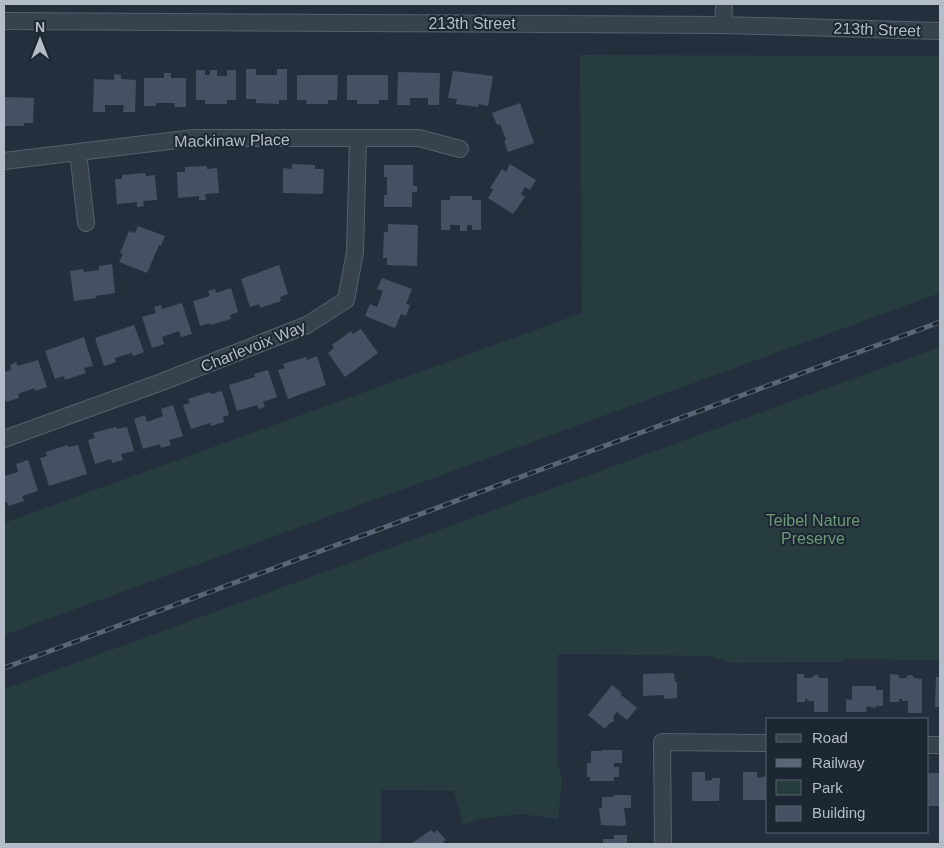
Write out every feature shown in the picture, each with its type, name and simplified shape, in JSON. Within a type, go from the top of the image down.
[{"type":"street","points":[[723,25],[724,4]]},
{"type":"street","name":"213th Street","points":[[4,20],[723,25],[940,31]]},
{"type":"street","name":"Mackinaw Place","points":[[4,161],[194,138],[419,138],[460,149]]},
{"type":"street","name":"Charlevoix Way","points":[[4,439],[159,383],[307,325],[346,300],[355,252],[358,139]]},
{"type":"street","points":[[78,152],[86,223]]},
{"type":"street","points":[[663,844],[662,742],[766,743]]},
{"type":"green space","points":[[580,55],[940,56],[940,293],[4,635],[4,523],[582,313]]},
{"type":"green space","name":"Teibel Nature Preserve","points":[[940,347],[940,660],[843,659],[842,662],[732,663],[710,656],[558,654],[557,757],[562,781],[558,819],[521,814],[485,818],[463,825],[454,791],[381,790],[381,844],[4,844],[4,689]]},
{"type":"building","points":[[246,69],[256,69],[256,75],[277,75],[277,69],[287,69],[287,100],[279,100],[279,104],[256,103],[256,99],[246,99]]},
{"type":"building","points":[[196,70],[205,70],[205,75],[210,75],[210,70],[217,70],[217,76],[227,76],[227,70],[236,70],[236,100],[227,100],[227,104],[205,104],[205,100],[196,100]]},
{"type":"building","points":[[453,71],[493,76],[488,106],[479,104],[478,107],[456,104],[457,99],[448,98]]},
{"type":"building","points":[[398,72],[440,73],[439,105],[428,105],[428,98],[410,98],[410,105],[397,105]]},
{"type":"building","points":[[164,73],[171,73],[171,78],[186,78],[186,107],[174,107],[175,103],[156,103],[156,106],[144,106],[144,78],[164,78]]},
{"type":"building","points":[[114,74],[121,75],[121,79],[136,80],[135,112],[123,112],[124,105],[105,105],[105,112],[93,112],[94,79],[114,80]]},
{"type":"building","points":[[297,75],[338,75],[337,100],[328,100],[328,104],[306,104],[307,100],[297,100]]},
{"type":"building","points":[[347,75],[388,75],[388,100],[379,100],[379,104],[357,104],[357,100],[347,100]]},
{"type":"building","points":[[4,97],[34,98],[33,123],[24,123],[24,126],[4,126]]},
{"type":"building","points":[[520,103],[534,143],[508,152],[500,124],[497,125],[492,113]]},
{"type":"building","points":[[292,164],[315,165],[315,169],[324,169],[323,194],[283,193],[283,168],[292,169]]},
{"type":"building","points":[[510,164],[536,180],[530,190],[525,187],[521,194],[525,197],[513,214],[488,198],[493,190],[490,188],[502,169],[506,172]]},
{"type":"building","points":[[384,165],[413,165],[413,186],[417,186],[417,192],[412,192],[412,207],[384,207],[384,195],[387,195],[387,177],[384,177]]},
{"type":"building","points":[[207,166],[207,169],[217,168],[219,193],[205,194],[206,200],[199,200],[199,196],[178,198],[177,172],[185,172],[185,167]]},
{"type":"building","points":[[145,173],[146,176],[155,175],[157,200],[143,201],[144,206],[137,207],[137,202],[117,204],[115,179],[122,179],[122,175]]},
{"type":"building","points":[[450,196],[472,196],[472,200],[481,200],[481,230],[472,230],[472,225],[467,225],[467,231],[460,231],[460,225],[450,225],[450,230],[441,230],[441,200],[450,200]]},
{"type":"building","points":[[388,224],[418,225],[417,266],[387,265],[387,258],[383,258],[384,232],[388,232]]},
{"type":"building","points":[[138,226],[165,236],[147,273],[119,262],[123,254],[120,253],[129,231],[135,233]]},
{"type":"building","points":[[112,264],[115,293],[74,301],[70,271],[83,269],[84,272],[99,270],[99,266]]},
{"type":"building","points":[[279,265],[288,294],[280,297],[281,301],[260,308],[259,304],[250,307],[241,279]]},
{"type":"building","points":[[382,278],[412,289],[406,304],[410,305],[406,316],[401,314],[395,328],[365,316],[370,304],[377,307],[383,291],[377,289]]},
{"type":"building","points":[[231,288],[238,312],[230,315],[231,319],[200,326],[193,301],[210,296],[208,291],[215,289],[216,293]]},
{"type":"building","points":[[182,303],[192,334],[181,337],[179,331],[162,337],[164,344],[152,348],[142,317],[156,313],[154,307],[161,305],[162,309]]},
{"type":"building","points":[[134,325],[144,352],[133,356],[132,353],[115,358],[116,362],[104,366],[95,338]]},
{"type":"building","points":[[361,329],[378,353],[345,377],[328,353],[334,348],[332,345],[351,331],[353,334]]},
{"type":"building","points":[[84,337],[93,366],[84,368],[86,373],[65,380],[64,376],[55,379],[45,351]]},
{"type":"building","points":[[317,356],[326,385],[288,399],[278,370],[285,368],[283,364],[306,357],[307,360]]},
{"type":"building","points":[[38,360],[47,387],[35,391],[35,388],[18,394],[19,398],[6,402],[4,372],[11,370],[10,365],[16,362],[18,366]]},
{"type":"building","points":[[268,370],[277,397],[263,402],[265,407],[259,409],[257,405],[237,411],[229,385],[255,377],[254,374]]},
{"type":"building","points":[[222,391],[229,415],[223,417],[224,422],[211,426],[210,423],[191,429],[183,405],[190,403],[188,399],[210,392],[211,394]]},
{"type":"building","points":[[173,405],[183,436],[169,440],[171,445],[161,448],[160,444],[143,449],[134,419],[145,415],[147,422],[163,416],[161,409]]},
{"type":"building","points":[[116,427],[117,429],[127,427],[134,451],[121,454],[123,460],[112,463],[111,459],[95,464],[88,440],[95,438],[93,433]]},
{"type":"building","points":[[67,445],[68,447],[78,445],[87,474],[49,486],[40,458],[47,456],[46,452]]},
{"type":"building","points":[[28,460],[38,491],[22,496],[24,501],[8,506],[7,502],[4,503],[4,476],[18,472],[16,464]]},
{"type":"building","points":[[674,673],[675,682],[677,682],[677,698],[664,699],[664,695],[643,696],[643,674]]},
{"type":"building","points":[[797,674],[804,674],[804,678],[812,678],[814,675],[818,675],[819,678],[828,678],[828,712],[814,712],[814,701],[807,701],[808,699],[805,699],[805,702],[797,702]]},
{"type":"building","points":[[890,674],[899,675],[899,678],[906,678],[908,675],[912,675],[914,678],[922,679],[922,713],[908,713],[908,701],[899,699],[899,702],[890,702]]},
{"type":"building","points":[[936,677],[940,677],[940,707],[935,707]]},
{"type":"building","points":[[612,685],[637,708],[627,720],[617,712],[613,717],[614,721],[605,729],[588,715]]},
{"type":"building","points":[[852,686],[876,686],[876,690],[883,690],[883,706],[876,706],[876,708],[867,706],[866,712],[846,712],[846,699],[852,700]]},
{"type":"building","points":[[622,750],[622,763],[614,763],[614,767],[619,767],[619,777],[614,777],[614,781],[590,781],[590,777],[587,777],[587,763],[591,763],[591,751]]},
{"type":"building","points":[[692,772],[705,772],[705,781],[712,780],[712,778],[720,778],[719,801],[692,801]]},
{"type":"building","points":[[743,772],[757,772],[757,778],[766,776],[766,800],[743,800]]},
{"type":"building","points":[[929,773],[939,773],[940,806],[929,806]]},
{"type":"building","points":[[614,795],[631,795],[631,808],[624,808],[626,824],[624,826],[601,825],[599,808],[602,808],[602,797],[614,797]]},
{"type":"building","points":[[431,830],[434,833],[437,830],[446,840],[443,842],[445,844],[411,844]]},
{"type":"building","points":[[614,835],[627,835],[627,844],[603,844],[603,839],[614,839]]},
{"type":"railway","points":[[4,668],[940,322]]}]
